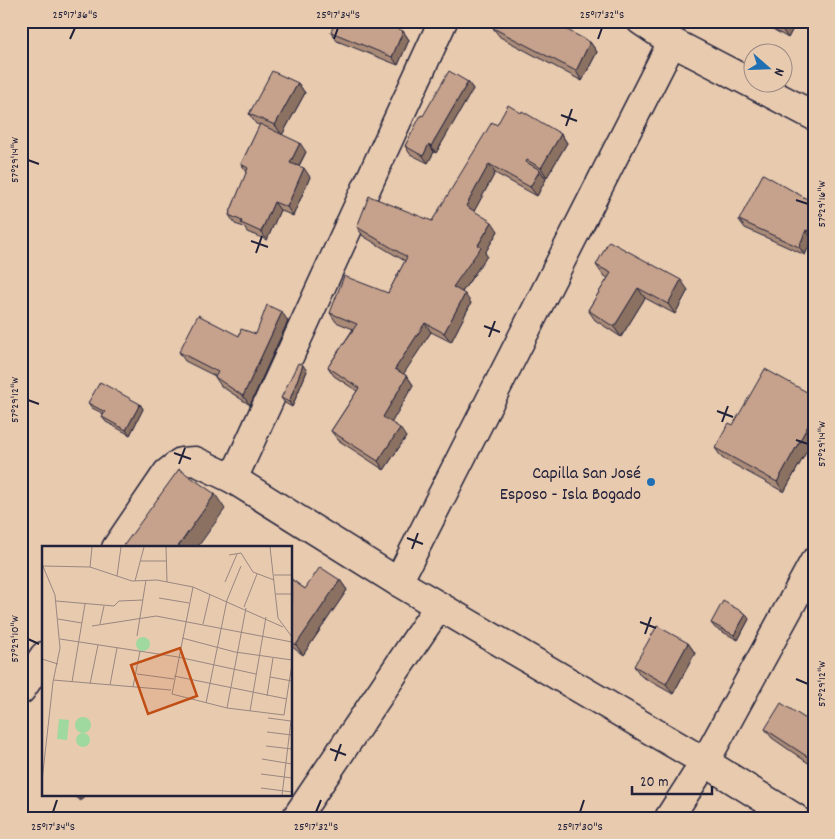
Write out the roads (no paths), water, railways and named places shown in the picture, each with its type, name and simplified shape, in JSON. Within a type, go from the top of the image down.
[{"type":"street","points":[[232,479],[443,21]]},
{"type":"street","points":[[641,21],[672,42],[814,116]]},
{"type":"street","points":[[398,582],[672,42]]},
{"type":"street","points":[[117,546],[167,473],[176,465],[187,460],[195,461],[232,479],[398,582],[706,762],[794,818]]},
{"type":"street","points":[[669,818],[706,762],[814,562]]},
{"type":"street","points":[[296,818],[439,606]]},
{"type":"street","points":[[21,690],[42,659]]},
{"type":"place","name":"Capilla San José Esposo - Isla Bogado","points":[[651,482]]}]
